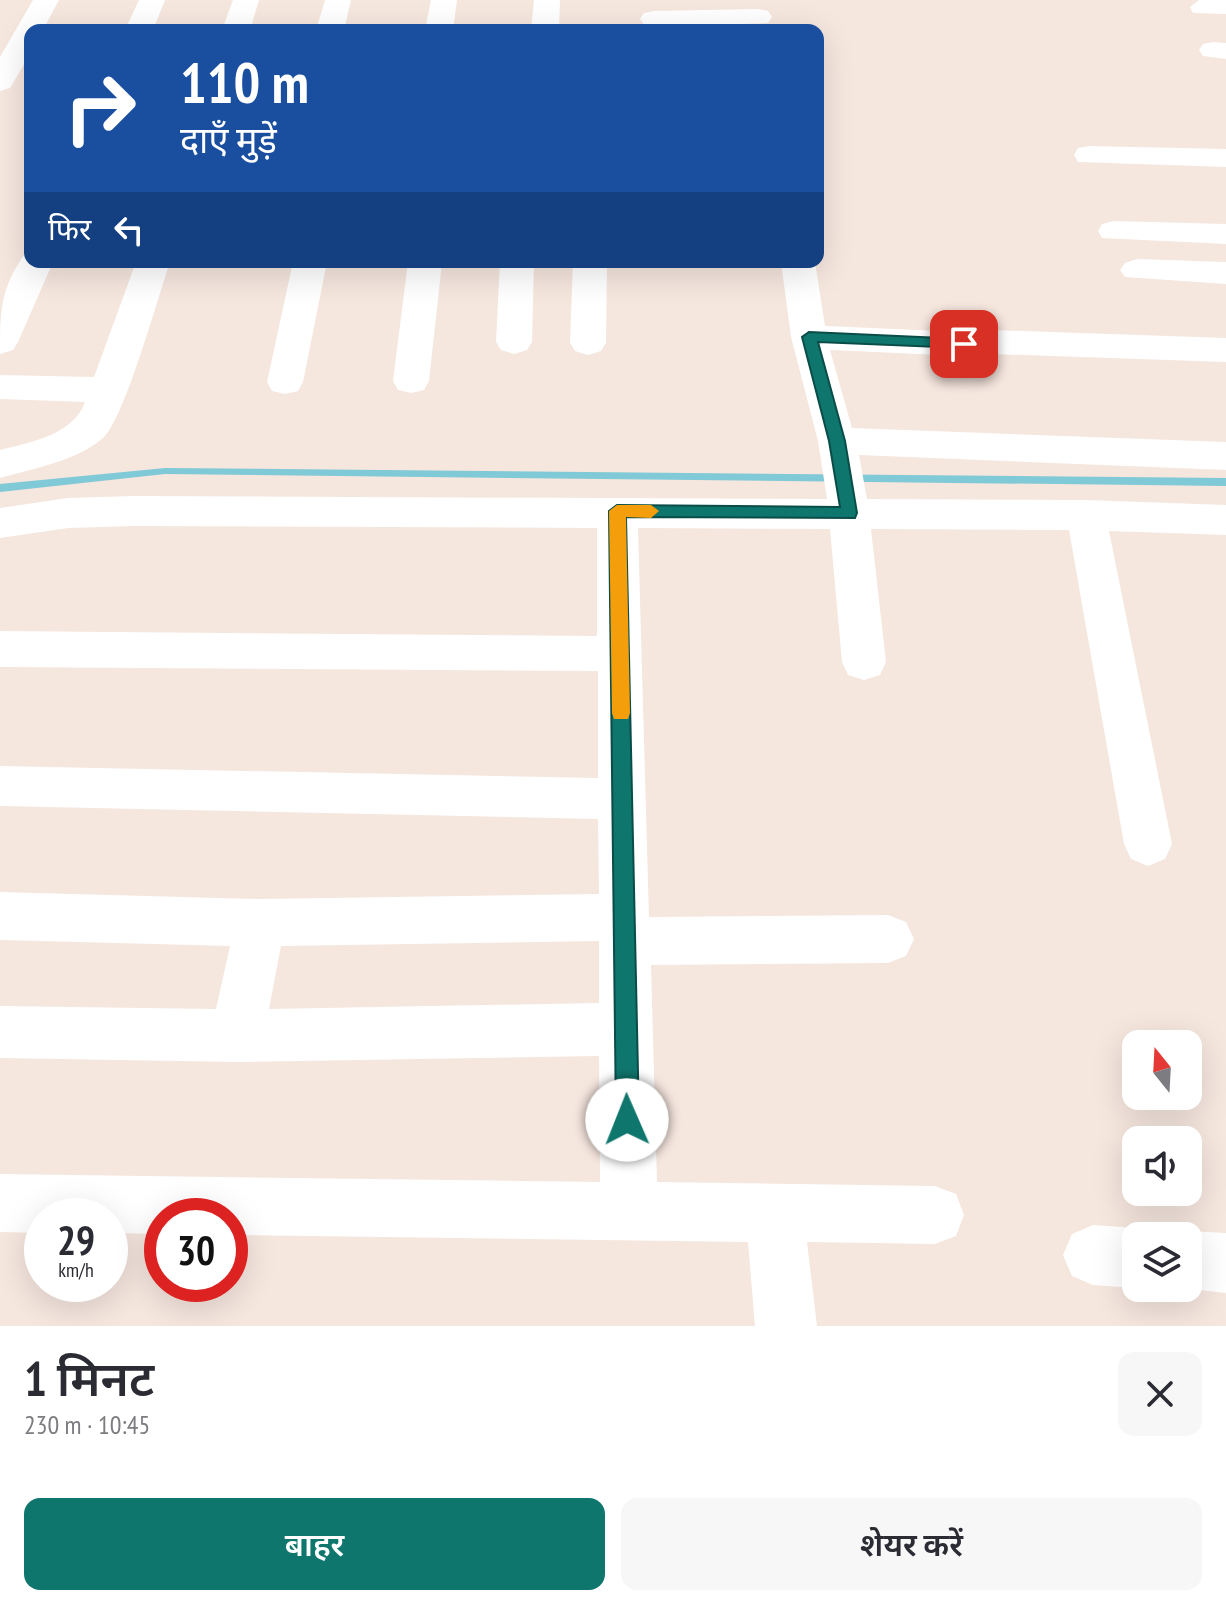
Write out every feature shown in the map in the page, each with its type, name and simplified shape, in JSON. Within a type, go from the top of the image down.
[{"type":"street","points":[[33,24],[46,0]]},
{"type":"street","points":[[142,24],[152,0]]},
{"type":"street","points":[[238,24],[246,0]]},
{"type":"street","points":[[332,24],[338,0]]},
{"type":"street","points":[[440,24],[444,0]]},
{"type":"street","points":[[545,24],[547,0]]},
{"type":"street","points":[[655,16],[759,16]]},
{"type":"street","points":[[0,82],[24,39]]},
{"type":"street","points":[[1089,155],[1226,158]]},
{"type":"street","points":[[1114,231],[1226,234]]},
{"type":"street","points":[[0,342],[33,268]]},
{"type":"street","points":[[0,464],[60,447],[86,434],[97,422],[151,268]]},
{"type":"street","points":[[285,382],[309,268]]},
{"type":"street","points":[[411,381],[424,268]]},
{"type":"street","points":[[514,342],[517,268]]},
{"type":"street","points":[[588,343],[590,268]]},
{"type":"street","points":[[799,268],[809,337],[843,478],[864,662]]},
{"type":"street","points":[[1137,270],[1226,273]]},
{"type":"street","points":[[809,337],[1226,350]]},
{"type":"street","points":[[0,387],[110,390]]},
{"type":"street","points":[[0,523],[68,513],[134,511],[617,511],[843,478],[1226,456]]},
{"type":"street","points":[[843,478],[1086,515],[1226,520]]},
{"type":"street","points":[[617,511],[629,1211]]},
{"type":"street","points":[[1086,515],[1148,844]]},
{"type":"street","points":[[0,649],[620,654]]},
{"type":"street","points":[[0,786],[623,799]]},
{"type":"street","points":[[0,916],[624,929],[888,939]]},
{"type":"street","points":[[237,1036],[260,923]]},
{"type":"street","points":[[0,1032],[237,1036],[626,1029]]},
{"type":"street","points":[[0,1203],[935,1215]]},
{"type":"street","points":[[774,1213],[786,1326]]},
{"type":"street","points":[[1202,1262],[1226,1263]]},
{"type":"waterway","points":[[0,488],[165,471],[1226,482]]},
{"type":"slow traffic","points":[[621,713],[617,511],[651,511]]},
{"type":"route","points":[[627,1120],[617,511],[849,513],[837,441],[809,337],[964,344]]}]
